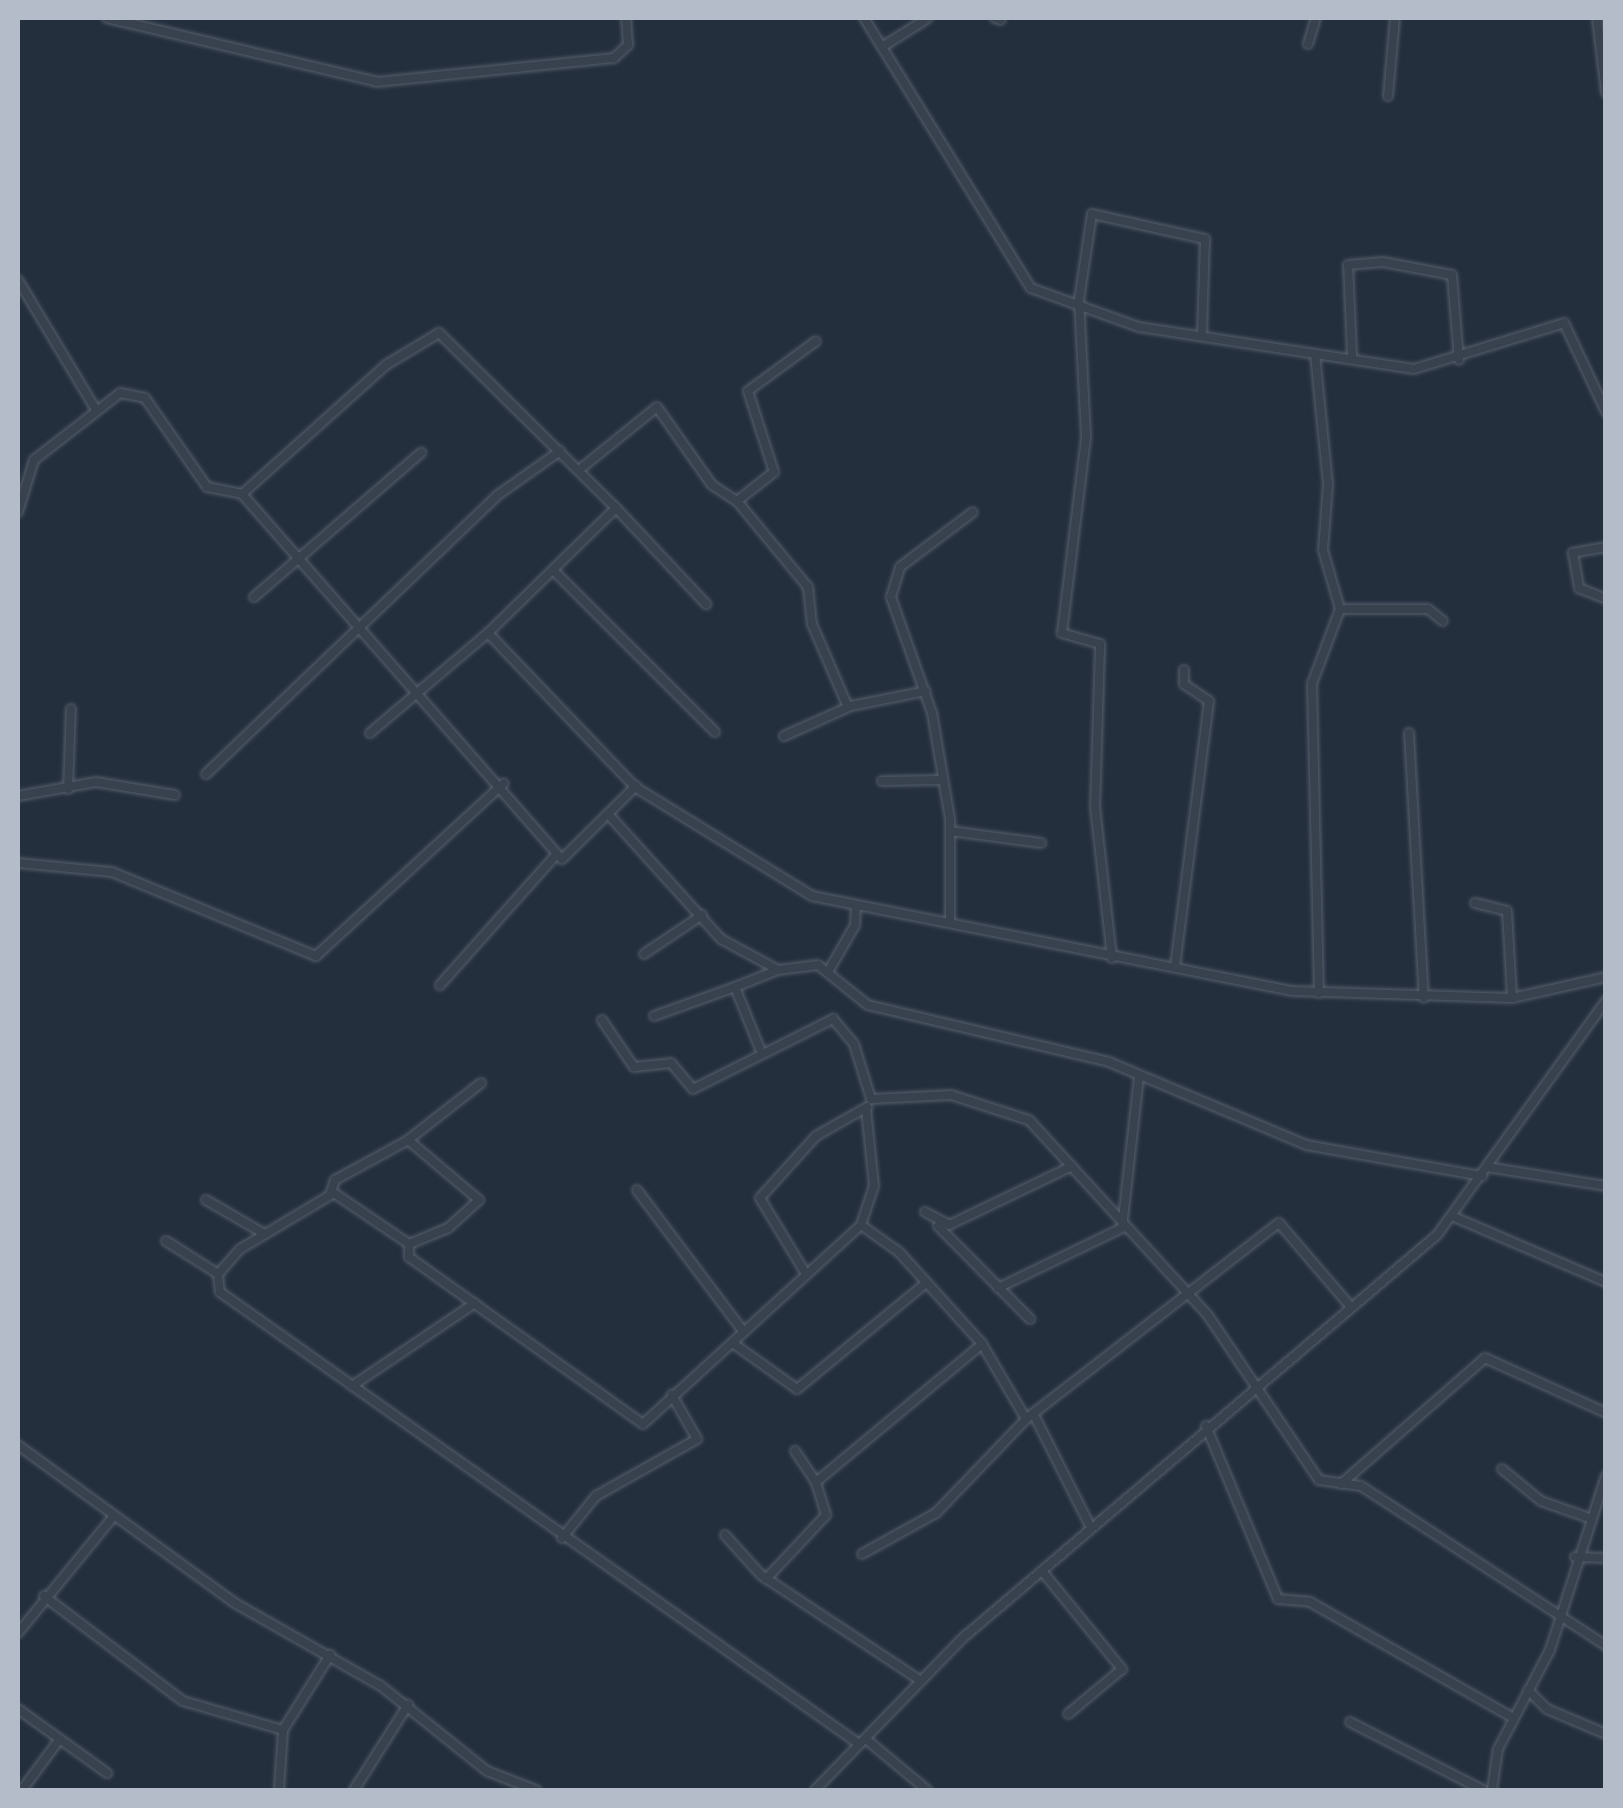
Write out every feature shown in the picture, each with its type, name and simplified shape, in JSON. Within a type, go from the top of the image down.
[{"type":"street","points":[[107,18],[377,82],[614,58],[628,45],[626,18]]},
{"type":"street","points":[[151,28],[157,18]]},
{"type":"street","points":[[864,18],[1016,274],[1084,310],[1314,354],[1352,355],[1414,368],[1459,360],[1564,323],[1606,412]]},
{"type":"street","points":[[882,47],[929,18]]},
{"type":"street","points":[[1308,44],[1316,18]]},
{"type":"street","points":[[1388,96],[1396,18]]},
{"type":"street","points":[[1597,18],[1606,92]]},
{"type":"street","points":[[1112,958],[1095,807],[1100,644],[1062,633],[1086,437],[1084,310],[1088,223],[1104,214],[1205,240],[1202,332]]},
{"type":"street","points":[[1352,355],[1346,271],[1371,261],[1452,275],[1459,360]]},
{"type":"street","points":[[18,280],[96,410]]},
{"type":"street","points":[[242,494],[386,365],[439,333],[579,470],[706,604]]},
{"type":"street","points":[[736,501],[774,472],[748,392],[816,340]]},
{"type":"street","points":[[1314,354],[1328,484],[1323,550],[1340,609],[1312,684],[1318,994]]},
{"type":"street","points":[[18,512],[28,473],[96,410],[120,393],[145,398],[207,486],[242,494],[421,688],[504,784],[556,855],[566,859],[640,783]]},
{"type":"street","points":[[579,470],[657,407],[712,485],[736,501],[808,587],[812,624],[848,707]]},
{"type":"street","points":[[206,774],[359,623],[508,486],[560,452]]},
{"type":"street","points":[[254,597],[421,453]]},
{"type":"street","points":[[18,462],[28,473]]},
{"type":"street","points":[[370,733],[488,632],[616,508]]},
{"type":"street","points":[[950,923],[950,831],[942,780],[926,691],[892,597],[900,567],[972,512]]},
{"type":"street","points":[[1606,547],[1572,553],[1579,588],[1606,599]]},
{"type":"street","points":[[553,570],[715,732]]},
{"type":"street","points":[[1340,609],[1428,609],[1443,620]]},
{"type":"street","points":[[488,632],[640,783],[736,857],[812,896],[1112,958],[1318,994],[1512,998],[1606,977]]},
{"type":"street","points":[[1176,968],[1209,701],[1184,684],[1184,670]]},
{"type":"street","points":[[784,736],[848,707],[926,691]]},
{"type":"street","points":[[68,788],[71,710]]},
{"type":"street","points":[[1409,733],[1424,998]]},
{"type":"street","points":[[882,781],[942,780]]},
{"type":"street","points":[[18,796],[118,783],[176,795]]},
{"type":"street","points":[[18,862],[112,872],[316,956],[504,784]]},
{"type":"street","points":[[608,814],[722,939],[778,970]]},
{"type":"street","points":[[950,831],[1041,843]]},
{"type":"street","points":[[440,985],[556,855]]},
{"type":"street","points":[[1474,903],[1507,912],[1512,998]]},
{"type":"street","points":[[828,972],[855,925],[856,906]]},
{"type":"street","points":[[644,954],[702,915]]},
{"type":"street","points":[[654,1016],[778,970],[818,964],[891,1013],[1073,1052],[1306,1145],[1606,1186]]},
{"type":"street","points":[[735,987],[760,1049]]},
{"type":"street","points":[[815,1790],[918,1679],[1206,1426],[1253,1391],[1454,1218],[1606,1001]]},
{"type":"street","points":[[602,1020],[634,1068],[672,1063],[693,1089],[760,1049],[833,1019],[854,1044],[871,1099],[866,1108],[816,1136],[760,1198],[806,1274]]},
{"type":"street","points":[[1122,1228],[1139,1076]]},
{"type":"street","points":[[330,1195],[335,1180],[408,1140],[481,1083]]},
{"type":"street","points":[[871,1099],[985,1100],[1029,1120],[1122,1228],[1191,1296],[1253,1391],[1319,1480],[1361,1486],[1606,1646]]},
{"type":"street","points":[[218,1274],[263,1233],[330,1195],[344,1196],[409,1244],[414,1261],[627,1419],[643,1424],[861,1225],[873,1197],[866,1108]]},
{"type":"street","points":[[408,1140],[479,1200],[448,1228],[409,1244]]},
{"type":"street","points":[[938,1225],[1072,1166]]},
{"type":"street","points":[[636,1190],[742,1330]]},
{"type":"street","points":[[206,1200],[263,1233]]},
{"type":"street","points":[[925,1212],[1030,1319]]},
{"type":"street","points":[[1454,1218],[1606,1282]]},
{"type":"street","points":[[862,1554],[936,1512],[1030,1417],[1285,1223],[1351,1307]]},
{"type":"street","points":[[861,1225],[982,1344],[1030,1417],[1090,1526]]},
{"type":"street","points":[[998,1288],[1122,1228]]},
{"type":"street","points":[[166,1241],[218,1274]]},
{"type":"street","points":[[218,1274],[220,1292],[562,1538],[863,1742],[927,1790]]},
{"type":"street","points":[[734,1344],[797,1389],[925,1284]]},
{"type":"street","points":[[352,1386],[475,1303]]},
{"type":"street","points":[[816,1482],[982,1344]]},
{"type":"street","points":[[1340,1485],[1485,1358],[1606,1413]]},
{"type":"street","points":[[562,1538],[596,1496],[697,1439],[672,1396]]},
{"type":"street","points":[[1206,1426],[1278,1599],[1310,1602],[1510,1716]]},
{"type":"street","points":[[19,1451],[112,1518],[408,1705],[487,1771],[536,1790]]},
{"type":"street","points":[[766,1579],[826,1516],[816,1482],[795,1451]]},
{"type":"street","points":[[1502,1469],[1541,1501],[1588,1518]]},
{"type":"street","points":[[1492,1790],[1510,1716],[1528,1690],[1560,1618],[1575,1557],[1606,1476]]},
{"type":"street","points":[[18,1634],[44,1596],[112,1518]]},
{"type":"street","points":[[725,1534],[766,1579],[918,1679]]},
{"type":"street","points":[[1575,1557],[1606,1558]]},
{"type":"street","points":[[1042,1571],[1122,1668],[1068,1714]]},
{"type":"street","points":[[44,1596],[183,1701],[283,1730]]},
{"type":"street","points":[[279,1790],[283,1730],[330,1655]]},
{"type":"street","points":[[1528,1690],[1547,1709],[1606,1734]]},
{"type":"street","points":[[354,1790],[408,1705]]},
{"type":"street","points":[[18,1709],[107,1774]]},
{"type":"street","points":[[1350,1722],[1484,1790]]},
{"type":"street","points":[[22,1790],[59,1740]]}]
